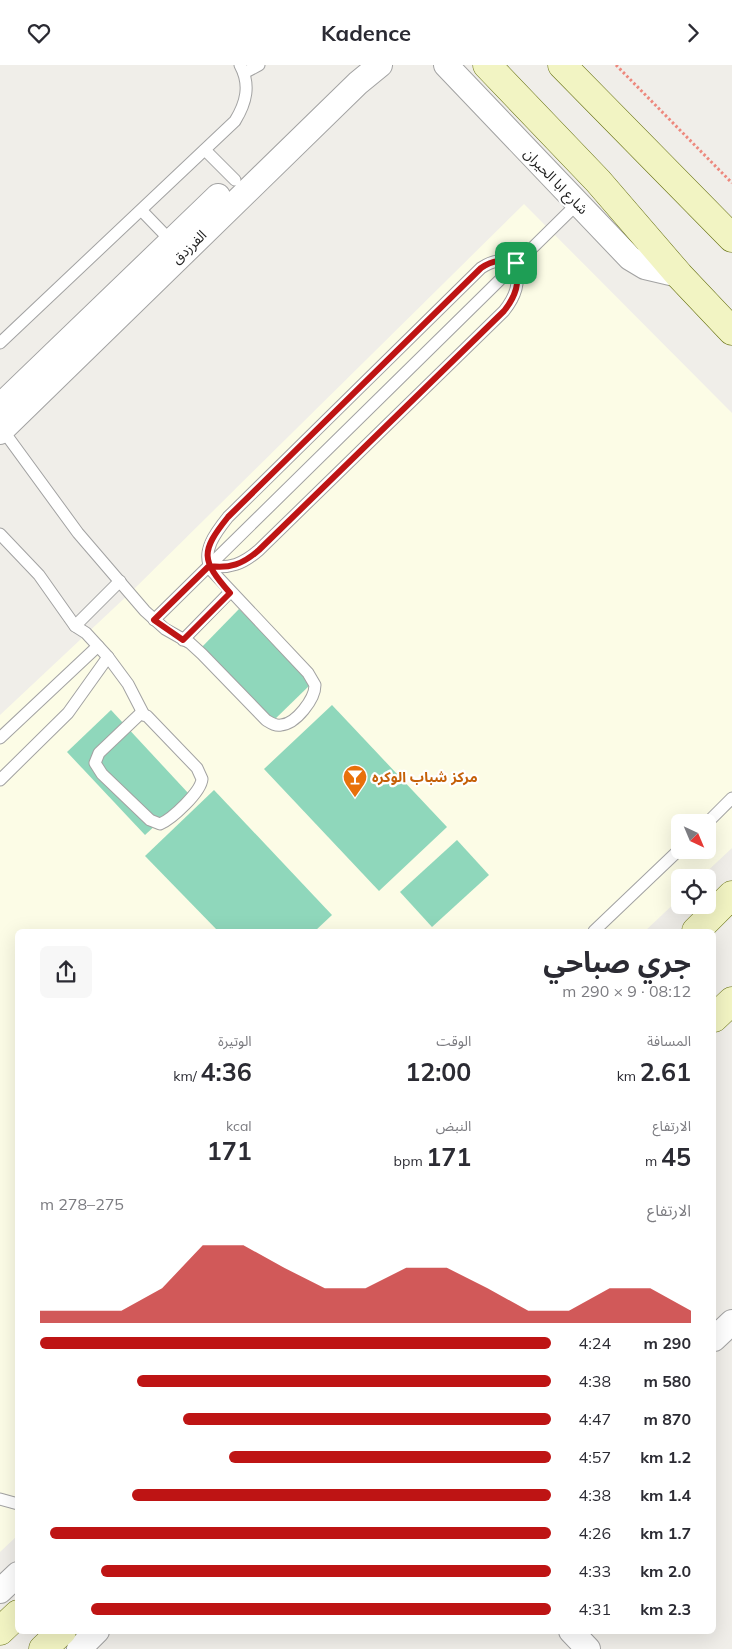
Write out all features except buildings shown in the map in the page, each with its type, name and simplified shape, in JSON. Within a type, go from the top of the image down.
[{"type":"street","name":"الفرزدق","points":[[0,406],[355,65]]},
{"type":"street","name":"الفرزدق","points":[[1,431],[358,83],[380,65]]},
{"type":"street","name":"شارع ابا الحيران","points":[[446,65],[630,258],[645,267],[680,275]]},
{"type":"street","points":[[487,65],[598,181],[680,275],[732,330]]},
{"type":"street","points":[[562,65],[732,238]]},
{"type":"street","points":[[698,929],[732,895]]},
{"type":"street","points":[[716,1016],[732,1001]]},
{"type":"street","points":[[716,1337],[732,1322]]},
{"type":"street","points":[[0,1591],[15,1577]]},
{"type":"street","points":[[0,1631],[15,1618]]},
{"type":"street","points":[[43,1649],[59,1634]]},
{"type":"street","points":[[574,1634],[588,1649]]},
{"type":"lane","points":[[0,343],[142,211],[235,121],[240,113],[246,93],[242,69],[258,65]]},
{"type":"lane","points":[[206,149],[235,180]]},
{"type":"lane","points":[[154,620],[577,204]]},
{"type":"lane","points":[[142,211],[171,241]]},
{"type":"lane","points":[[1,431],[64,516],[154,620],[202,654],[266,720],[282,725],[294,718],[312,699],[315,692],[313,679],[230,593],[209,566],[207,557],[214,536],[242,503],[481,268],[491,261],[504,260],[516,263]]},
{"type":"lane","points":[[209,566],[229,567],[249,559],[504,311],[517,289],[516,263]]},
{"type":"lane","points":[[0,534],[39,575],[75,626],[86,633],[108,657],[128,684],[144,715],[150,718],[197,768],[202,779],[199,790],[169,819],[160,824],[150,820],[102,774],[95,763],[99,753],[136,716],[144,715]]},
{"type":"lane","points":[[75,626],[120,581]]},
{"type":"lane","points":[[183,640],[230,593]]},
{"type":"lane","points":[[0,738],[98,645]]},
{"type":"lane","points":[[0,780],[68,713],[108,657]]},
{"type":"lane","points":[[716,814],[732,799]]},
{"type":"lane","points":[[596,929],[671,858]]},
{"type":"lane","points":[[0,1499],[15,1503]]},
{"type":"path","points":[[616,65],[732,183]]},
{"type":"shaded area","points":[[524,204],[732,413],[732,848],[710,869],[671,869],[671,906],[647,929],[15,929],[15,1538],[0,1552],[0,715],[130,593]]},
{"type":"green space","points":[[239,609],[312,683],[272,722],[200,649]]},
{"type":"green space","points":[[332,705],[447,827],[379,891],[264,769]]},
{"type":"green space","points":[[111,710],[189,794],[145,835],[67,752]]},
{"type":"green space","points":[[214,790],[332,915],[317,929],[216,929],[145,856]]},
{"type":"green space","points":[[457,840],[489,875],[432,927],[400,892]]},
{"type":"place","name":"مركز شباب الوكره","points":[[355,798]]},
{"type":"route","points":[[516,263],[504,260],[491,261],[481,268],[228,517],[214,536],[209,546],[207,557],[209,566],[212,571],[230,593],[183,640],[154,620],[209,566],[229,567],[249,559],[504,311],[512,301],[517,289],[516,263]]}]
